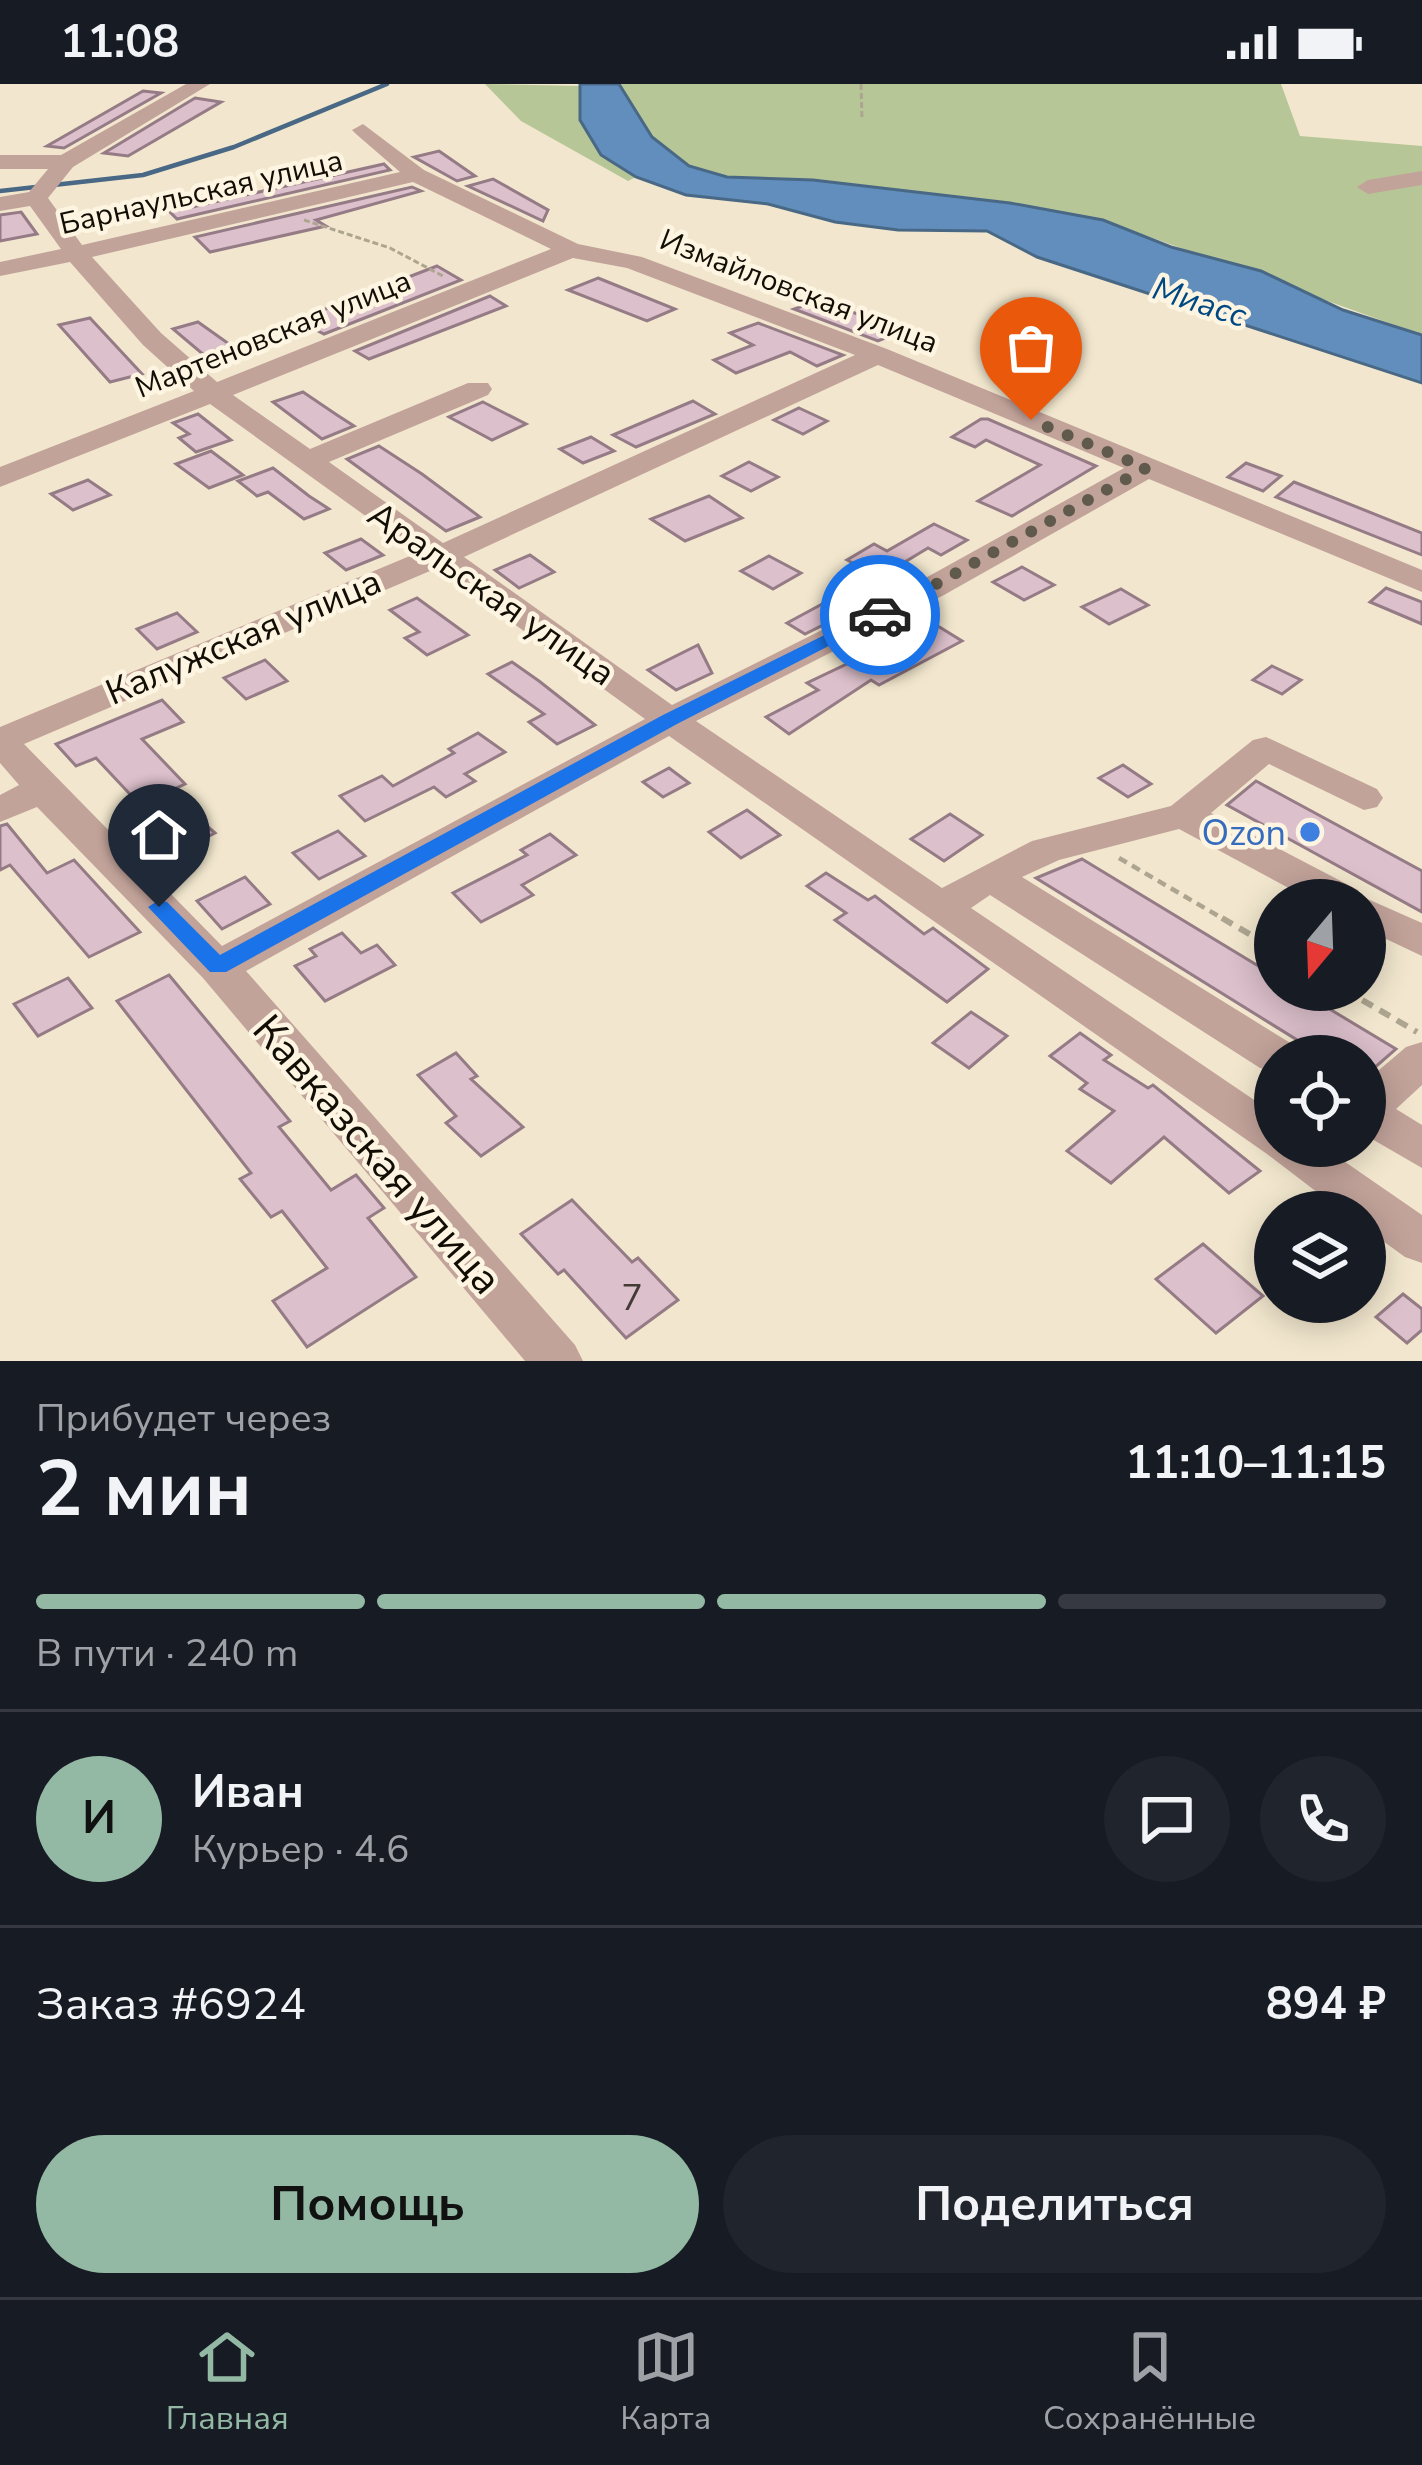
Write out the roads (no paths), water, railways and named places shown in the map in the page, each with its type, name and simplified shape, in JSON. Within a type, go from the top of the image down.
[{"type":"street","points":[[0,204],[47,183],[200,84]]},
{"type":"street","name":"Измайловская улица","points":[[362,130],[416,175],[571,250],[634,262],[878,355],[1422,582]]},
{"type":"street","points":[[0,162],[47,183]]},
{"type":"street","name":"Барнаульская улица","points":[[0,269],[277,211],[416,175]]},
{"type":"street","points":[[1368,187],[1422,178]]},
{"type":"street","name":"Аральская улица","points":[[47,183],[76,254],[152,339],[213,394],[670,720],[1254,1117]]},
{"type":"street","name":"Мартеновская улица","points":[[0,478],[571,250]]},
{"type":"street","name":"Калужская улица","points":[[0,740],[389,573],[440,556],[878,355]]},
{"type":"street","points":[[306,460],[478,389]]},
{"type":"street","points":[[218,967],[670,720],[932,589],[1146,468]]},
{"type":"street","name":"Кавказская улица","points":[[0,740],[42,789],[218,967],[557,1361]]},
{"type":"street","points":[[944,906],[990,876],[1046,850],[1184,814],[1266,748],[1364,798]]},
{"type":"street","points":[[0,810],[42,789]]},
{"type":"street","points":[[1184,814],[1305,879]]},
{"type":"street","points":[[990,876],[1254,1042]]},
{"type":"street","points":[[1386,922],[1422,941]]},
{"type":"street","points":[[1386,1092],[1422,1059]]},
{"type":"street","points":[[1386,1125],[1422,1149]]},
{"type":"street","name":"Аральская улица","points":[[1324,1167],[1422,1242]]},
{"type":"water","name":"Миасс","points":[[580,84],[619,84],[652,137],[689,166],[727,177],[813,180],[1010,203],[1103,220],[1171,247],[1261,271],[1343,310],[1422,335],[1422,383],[1037,257],[987,231],[898,230],[835,222],[768,204],[686,195],[636,177],[601,155],[580,120]]},
{"type":"waterway","points":[[0,191],[143,175],[234,147],[387,84]]},
{"type":"place","name":"Ozon","points":[[1310,832]]}]
